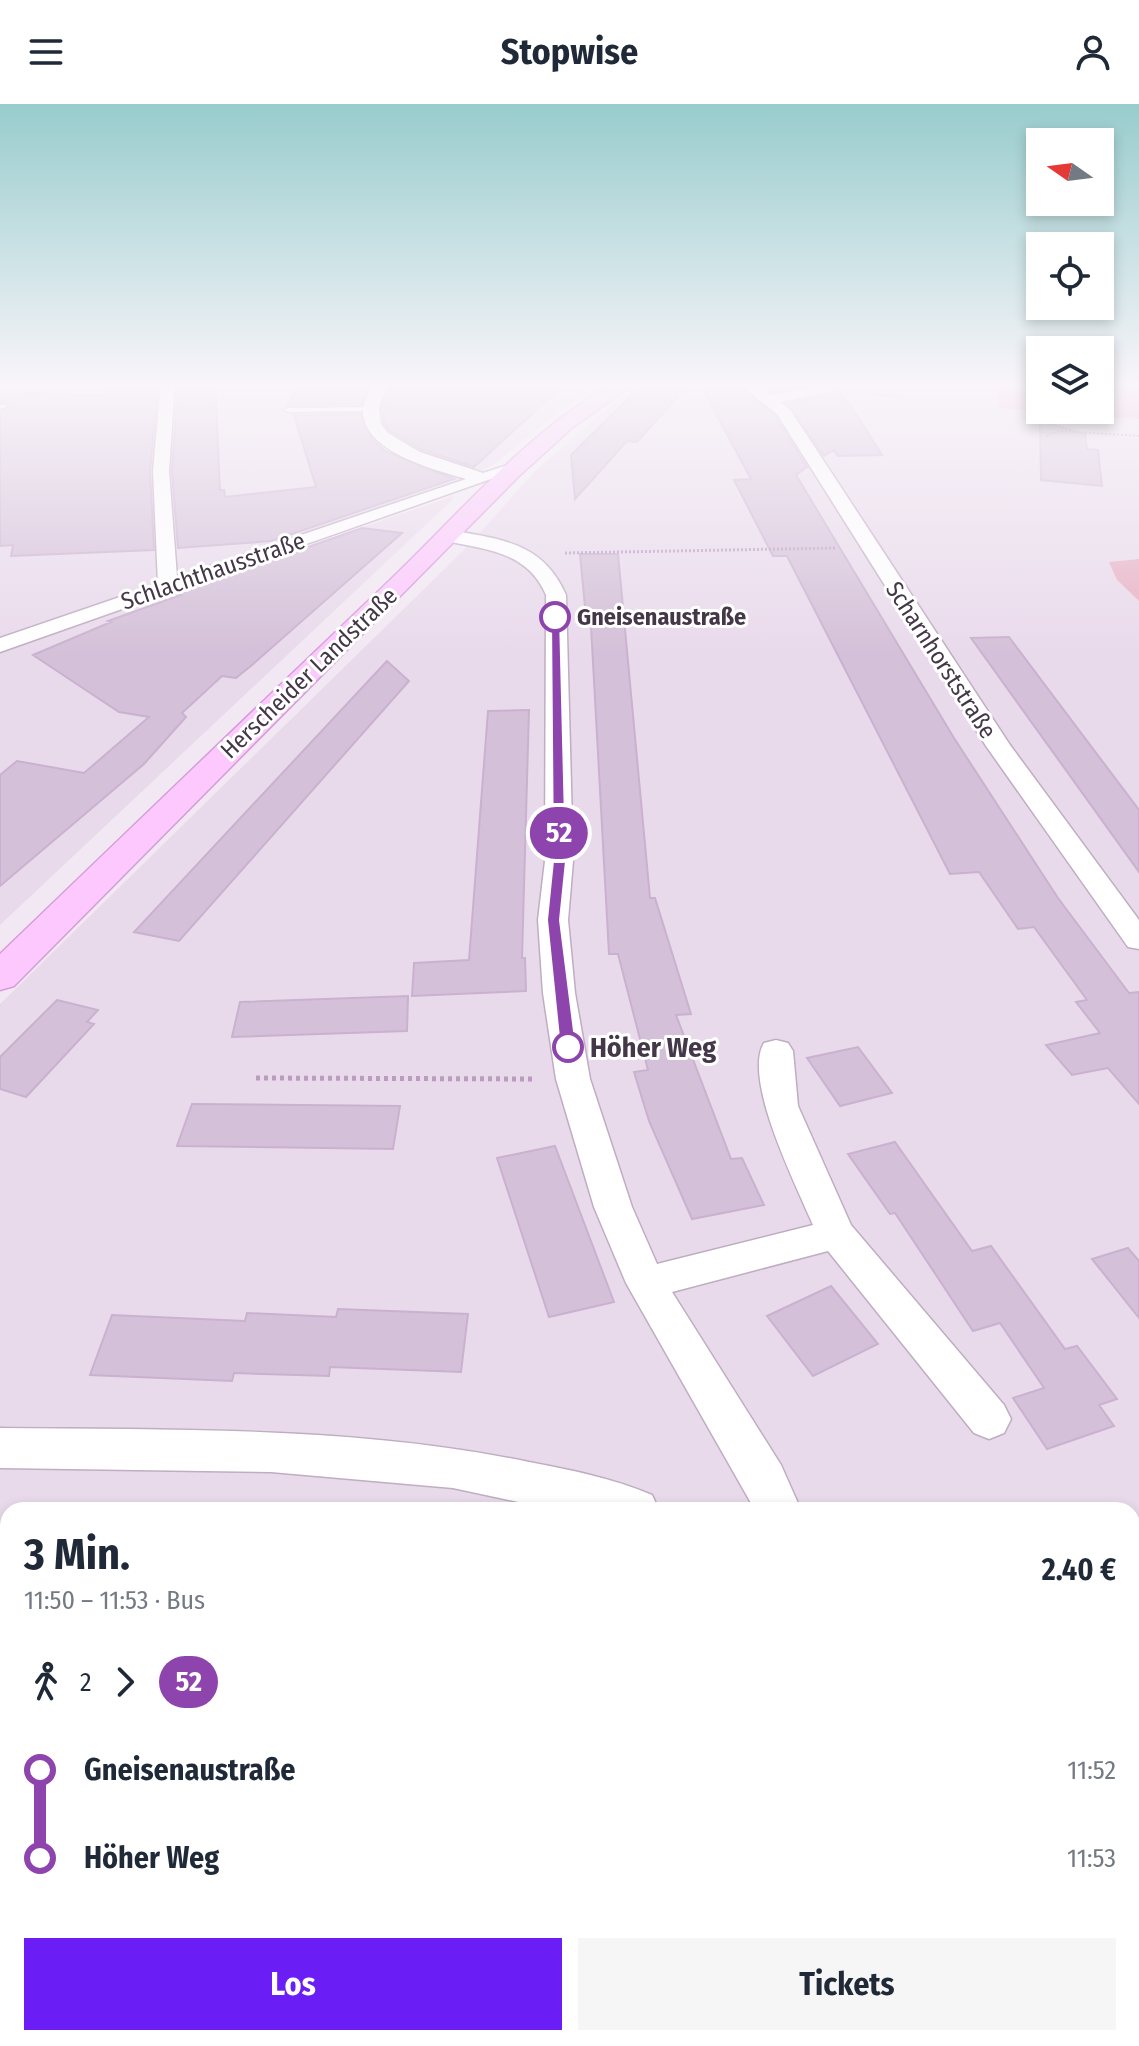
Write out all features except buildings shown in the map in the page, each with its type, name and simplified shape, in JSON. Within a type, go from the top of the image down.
[{"type":"main road","name":"Herscheider Landstraße","points":[[0,977],[511,473]]},
{"type":"street","points":[[161,473],[168,587]]},
{"type":"street","points":[[463,473],[481,478]]},
{"type":"street","name":"Schlachthausstraße","points":[[0,645],[499,473]]},
{"type":"street","name":"Scharnhorststraße","points":[[822,473],[945,670],[1036,805],[1139,940]]},
{"type":"street","points":[[449,536],[501,547],[532,559],[551,578],[556,595],[559,861],[553,920],[559,993],[573,1079],[613,1207],[646,1283],[696,1371],[765,1480],[775,1502]]},
{"type":"street","points":[[776,1051],[781,1106],[836,1234],[989,1419]]},
{"type":"street","points":[[646,1283],[836,1234]]},
{"type":"street","points":[[0,1448],[271,1452],[453,1467],[617,1502]]},
{"type":"path","points":[[532,559],[575,551],[869,547]]},
{"type":"path","points":[[256,1078],[573,1079]]},
{"type":"shaded area","points":[[0,473],[478,473],[461,481],[0,639]]},
{"type":"shaded area","points":[[534,473],[1139,473],[1139,559],[1110,562],[1117,580],[1139,601],[1139,1502],[0,1502],[0,1004],[471,543]]},
{"type":"shaded area","points":[[454,496],[450,502],[0,925],[0,651]]},
{"type":"shaded area","points":[[1139,559],[1139,601],[1117,580],[1109,562]]},
{"type":"bus line","name":"52","points":[[555,617],[559,861],[553,920],[559,993],[568,1047]]},
{"type":"place","name":"Gneisenaustraße","points":[[555,617]]},
{"type":"place","name":"Höher Weg","points":[[568,1047]]}]
